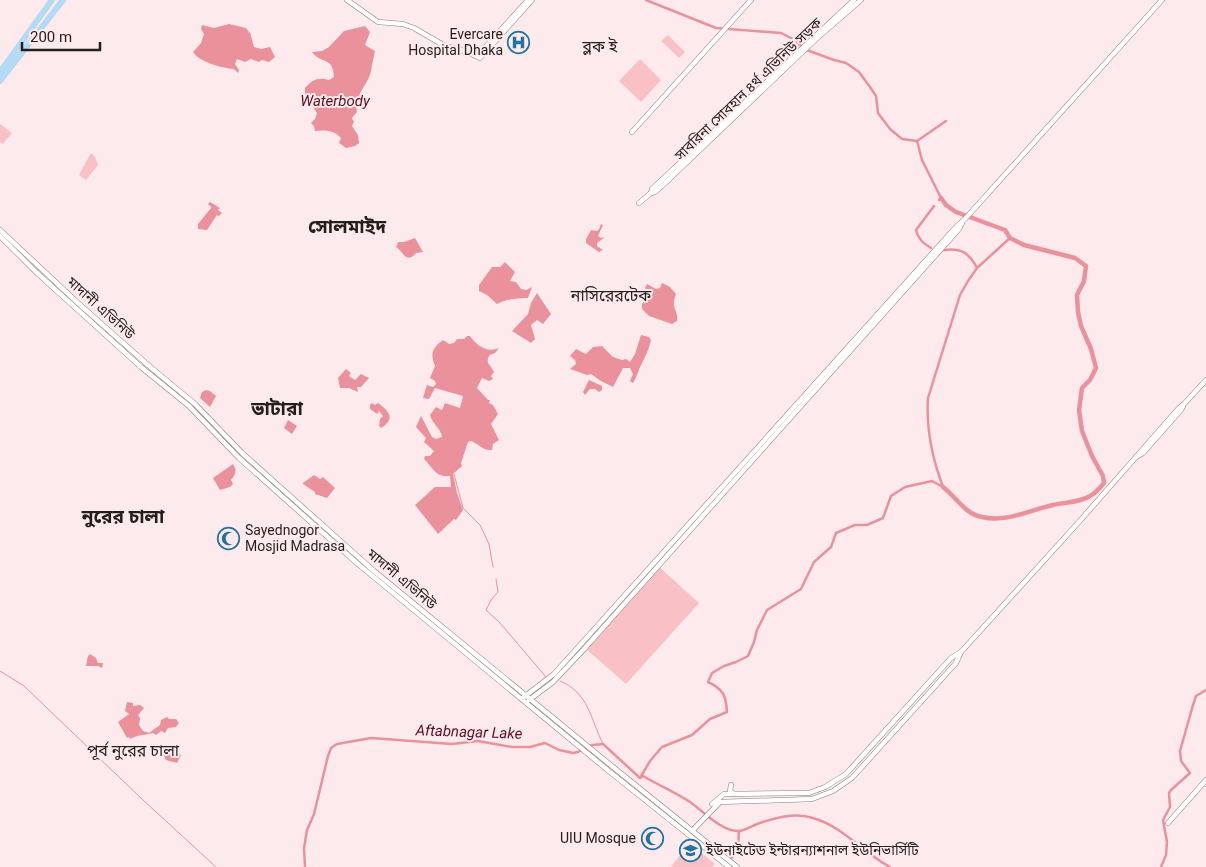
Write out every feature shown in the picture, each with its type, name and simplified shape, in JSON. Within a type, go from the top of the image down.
[{"type":"main road","points":[[0,72],[52,0]]},
{"type":"main road","points":[[0,82],[63,0]]},
{"type":"street","points":[[347,0],[378,22],[409,26],[445,46],[479,57]]},
{"type":"street","points":[[479,57],[528,0]]},
{"type":"street","points":[[479,57],[532,0]]},
{"type":"street","points":[[632,132],[751,0]]},
{"type":"street","name":"সাবরিনা সোবহান ৪র্থ এভিনিউ সড়ক","points":[[640,203],[651,193],[652,189],[739,106],[803,50],[854,0]]},
{"type":"street","name":"সাবরিনা সোবহান ৪র্থ এভিনিউ সড়ক","points":[[808,45],[861,0]]},
{"type":"street","points":[[526,699],[553,682],[585,648],[959,229],[973,210],[1162,0]]},
{"type":"street","points":[[526,699],[551,677],[950,233],[964,221]]},
{"type":"street","name":"মাদানী এভিনিউ","points":[[0,230],[44,273],[195,404],[242,453],[366,564],[471,654]]},
{"type":"street","name":"মাদানী এভিনিউ","points":[[0,236],[60,294],[141,367],[189,406],[239,458],[362,568],[471,654],[612,770]]},
{"type":"street","points":[[691,830],[722,795],[812,792],[832,784],[846,774],[951,658],[961,652],[1136,457],[1140,456],[1206,380]]},
{"type":"street","points":[[265,481],[270,478]]},
{"type":"street","points":[[362,568],[366,564]]},
{"type":"street","points":[[579,646],[585,648]]},
{"type":"street","points":[[714,805],[722,801],[817,798],[840,787],[858,773],[956,663],[961,652]]},
{"type":"street","points":[[612,770],[691,830],[729,867]]},
{"type":"street","points":[[612,770],[715,853],[737,867]]},
{"type":"street","points":[[1168,823],[1206,780]]},
{"type":"street","points":[[731,785],[730,791],[736,794]]},
{"type":"street","points":[[812,792],[817,798]]},
{"type":"shaded area","points":[[668,35],[685,52],[679,58],[661,41]]},
{"type":"shaded area","points":[[640,59],[661,80],[641,102],[619,81]]},
{"type":"shaded area","points":[[0,124],[12,133],[3,144],[0,142]]},
{"type":"shaded area","points":[[91,153],[98,165],[86,180],[79,175]]},
{"type":"shaded area","points":[[658,566],[699,603],[626,684],[585,648]]},
{"type":"shaded area","name":"ইউনাইটেড ইন্টারন্যাশনাল ইউনিভার্সিটি","points":[[689,843],[715,864],[712,867],[671,867]]},
{"type":"water","points":[[229,24],[246,28],[249,32],[247,34],[250,32],[254,47],[261,49],[270,47],[275,57],[269,62],[262,60],[259,62],[251,59],[245,62],[237,59],[235,64],[239,70],[238,73],[234,69],[211,64],[196,56],[193,52],[201,43],[204,34],[201,29],[202,25],[214,28]]},
{"type":"water","name":"Waterbody","points":[[365,26],[370,32],[365,45],[375,51],[370,75],[358,97],[357,112],[352,118],[354,122],[352,126],[358,135],[359,143],[346,148],[339,143],[341,138],[335,133],[315,131],[311,123],[317,113],[305,96],[305,88],[316,80],[329,80],[334,77],[332,66],[312,52],[322,51],[329,47],[344,31]]},
{"type":"water","points":[[210,202],[220,208],[218,210],[222,213],[219,216],[217,215],[207,230],[198,229],[198,224],[211,208],[208,204]]},
{"type":"water","points":[[601,224],[603,225],[598,236],[601,238],[605,237],[597,243],[597,246],[603,250],[599,252],[586,243],[586,239],[591,230],[597,231]]},
{"type":"water","points":[[415,238],[423,252],[416,253],[410,258],[405,256],[396,247],[398,242]]},
{"type":"water","points":[[505,262],[515,272],[510,281],[516,282],[521,289],[526,290],[532,287],[528,298],[512,299],[497,304],[479,291],[479,285],[492,267],[500,267]]},
{"type":"water","points":[[662,283],[670,287],[676,294],[674,306],[677,321],[672,324],[649,316],[642,309],[642,304],[648,292],[645,288],[647,284],[656,289],[660,288]]},
{"type":"water","points":[[537,293],[551,314],[543,324],[537,320],[531,325],[535,339],[531,343],[512,331],[528,314],[531,303]]},
{"type":"water","points":[[641,335],[649,337],[651,340],[633,383],[630,381],[633,374],[630,368],[623,368],[613,387],[591,374],[587,375],[570,369],[576,364],[575,360],[570,356],[576,349],[586,354],[593,347],[602,346],[613,357],[622,360],[626,359],[630,362],[635,354]]},
{"type":"water","points":[[470,336],[483,348],[490,350],[499,348],[490,355],[488,360],[494,372],[491,376],[493,379],[489,381],[482,378],[477,388],[490,400],[489,403],[493,405],[498,414],[491,424],[499,440],[493,444],[492,450],[471,441],[468,442],[461,463],[462,466],[453,474],[463,510],[456,520],[454,519],[438,534],[415,505],[435,487],[451,487],[450,476],[438,474],[424,459],[425,456],[430,456],[434,451],[424,442],[426,438],[416,427],[421,416],[432,437],[436,439],[442,437],[430,415],[436,407],[442,410],[445,403],[460,408],[463,396],[435,388],[429,399],[423,398],[427,385],[433,387],[436,384],[430,378],[435,366],[432,355],[436,346],[443,340],[449,344],[454,343],[457,339],[464,339]]},
{"type":"water","points":[[346,369],[351,373],[349,376],[355,380],[361,374],[369,378],[361,387],[357,387],[358,392],[349,388],[340,388],[338,378]]},
{"type":"water","points":[[589,380],[602,386],[602,390],[599,392],[595,389],[590,389],[585,395],[583,392]]},
{"type":"water","points":[[206,390],[216,396],[210,407],[200,398],[202,392]]},
{"type":"water","points":[[372,403],[375,405],[378,403],[388,412],[390,418],[386,425],[381,428],[379,426],[380,419],[383,416],[379,411],[377,414],[370,409]]},
{"type":"water","points":[[288,420],[297,426],[292,434],[284,428]]},
{"type":"water","points":[[233,464],[235,474],[231,480],[233,484],[220,490],[213,478]]},
{"type":"water","points":[[314,475],[320,479],[323,477],[335,488],[327,498],[315,494],[315,492],[303,484]]},
{"type":"water","points":[[90,654],[96,658],[98,663],[103,663],[102,668],[86,666]]},
{"type":"water","points":[[127,702],[133,703],[133,706],[140,705],[144,708],[138,715],[140,718],[139,725],[143,731],[149,733],[160,725],[161,720],[167,717],[169,719],[176,719],[179,723],[176,727],[168,728],[165,733],[161,731],[156,735],[153,733],[130,739],[129,737],[127,738],[118,722],[129,714],[125,711]]},
{"type":"water","points":[[168,747],[181,755],[177,763],[166,760],[163,754]]},
{"type":"waterway","points":[[646,0],[716,28],[781,33],[795,40],[804,49],[846,63],[859,72],[870,87],[876,96],[878,113],[890,129],[902,139],[917,141],[922,160],[941,198],[939,200]]},
{"type":"waterway","points":[[917,141],[946,121]]},
{"type":"waterway","points":[[941,198],[946,205],[956,212],[1005,230],[1010,238],[1024,245],[1075,258],[1086,266],[1084,281],[1077,295],[1078,312],[1096,368],[1090,380],[1082,388],[1079,410],[1082,431],[1092,456],[1103,476],[1104,483],[1094,493],[1081,500],[1000,518],[976,515],[961,505],[943,487]]},
{"type":"waterway","points":[[931,248],[921,240],[916,230],[934,206]]},
{"type":"waterway","points":[[977,268],[1010,238]]},
{"type":"waterway","points":[[640,778],[650,761],[662,747],[692,735],[710,719],[727,712],[723,693],[708,682],[712,673],[748,656],[757,630],[767,610],[801,589],[814,562],[831,547],[836,533],[855,525],[867,525],[883,518],[891,496],[905,487],[932,481],[943,487],[931,443],[928,421],[928,398],[960,295],[977,268],[968,255],[956,250],[944,250]]},
{"type":"waterway","points":[[454,474],[463,508],[480,525],[489,544],[493,567]]},
{"type":"waterway","points":[[496,579],[498,592],[486,610],[500,623],[546,677]]},
{"type":"waterway","points":[[0,671],[24,686],[216,867]]},
{"type":"waterway","points":[[560,681],[570,686],[583,699],[603,744]]},
{"type":"waterway","points":[[1161,867],[1166,855],[1167,842],[1163,820],[1170,807],[1169,793],[1190,773],[1181,761],[1180,751],[1196,696],[1206,690]]},
{"type":"waterway","name":"Aftabnagar Lake","points":[[305,867],[304,848],[307,830],[314,814],[331,748],[337,744],[371,738],[452,744],[478,741],[512,747],[530,747],[545,743],[559,750],[573,753],[592,745],[603,744],[640,778],[643,776],[684,798],[719,825],[741,831],[777,818],[806,816],[834,827],[890,867]]},
{"type":"waterway","points":[[726,866],[738,848],[739,831]]},
{"type":"place","name":"Evercare Hospital Dhaka","points":[[519,42]]},
{"type":"place","name":"Sayednogor Mosjid Madrasa","points":[[229,538]]},
{"type":"place","name":"UIU Mosque","points":[[652,838]]},
{"type":"place","name":"ইউনাইটেড ইন্টারন্যাশনাল ইউনিভার্সিটি","points":[[690,850]]},
{"type":"district","name":"ব্লক ই","points":[[600,46]]},
{"type":"district","name":"সোলমাইদ","points":[[347,226]]},
{"type":"district","name":"নাসিরেরটেক","points":[[611,295]]},
{"type":"district","name":"ভাটারা","points":[[277,408]]},
{"type":"district","name":"নুরের চালা","points":[[123,516]]},
{"type":"district","name":"পূর্ব নুরের চালা","points":[[133,750]]}]
